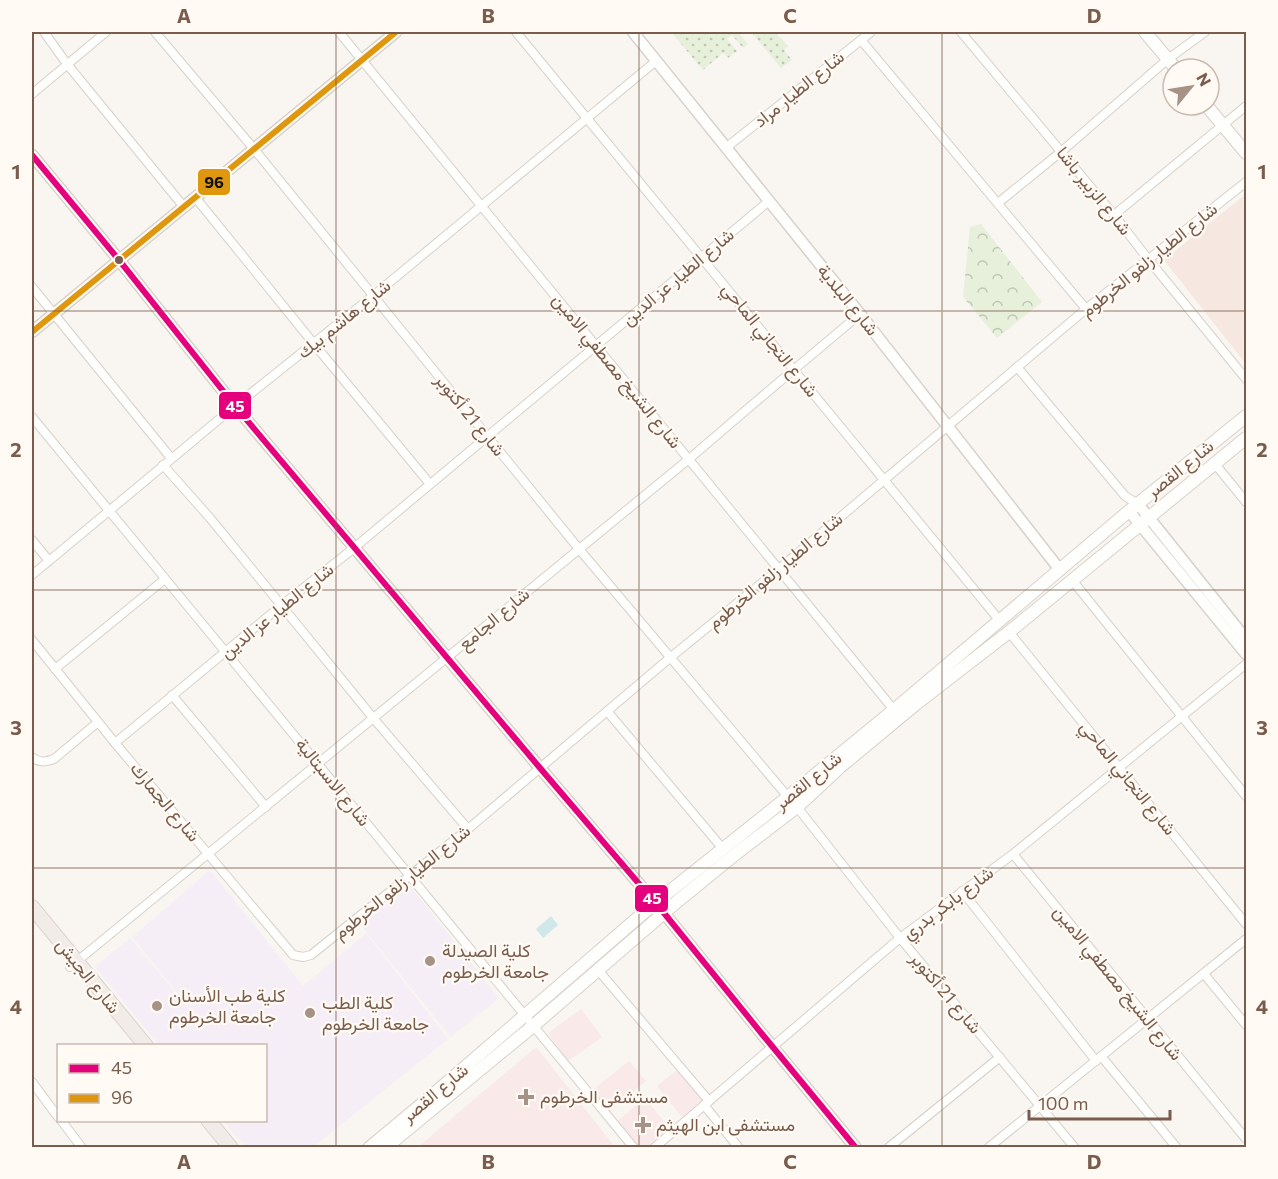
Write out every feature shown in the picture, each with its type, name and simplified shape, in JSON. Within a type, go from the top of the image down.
[{"type":"highway","name":"شارع الجيش","points":[[32,907],[133,1044]]},
{"type":"highway","name":"شارع الجيش","points":[[32,920],[144,1044]]},
{"type":"highway","points":[[198,1122],[219,1148]]},
{"type":"highway","points":[[210,1122],[231,1148]]},
{"type":"main road","points":[[1145,32],[1166,57]]},
{"type":"main road","points":[[1216,117],[1246,153]]},
{"type":"main road","name":"شارع القصر","points":[[385,1148],[529,1021],[655,903],[894,710],[1134,507],[1246,416]]},
{"type":"main road","name":"شارع القصر","points":[[369,1148],[529,1021],[598,970],[664,913],[797,807],[916,704],[1009,632],[1246,438]]},
{"type":"street","points":[[44,32],[67,64],[184,207]]},
{"type":"street","points":[[32,94],[106,32]]},
{"type":"street","name":"شارع 21 أكتوبر","points":[[155,32],[254,149],[579,549],[788,797]]},
{"type":"street","name":"شارع الشيخ مصطفي الامين","points":[[339,32],[894,710]]},
{"type":"street","points":[[32,333],[396,32]]},
{"type":"street","name":"شارع التجاني الماحي","points":[[516,32],[1000,621]]},
{"type":"street","name":"شارع البلدية","points":[[633,32],[860,314],[1060,570]]},
{"type":"street","name":"شارع الطيار مراد","points":[[727,147],[871,32]]},
{"type":"street","name":"شارع الزبير باشا","points":[[962,32],[1114,215],[1246,380]]},
{"type":"street","points":[[1179,57],[1204,32]]},
{"type":"street","points":[[861,40],[1086,309]]},
{"type":"street","name":"شارع هاشم بيك","points":[[32,575],[171,458],[374,296],[656,61]]},
{"type":"street","points":[[998,203],[1161,73]]},
{"type":"street","points":[[1114,215],[1246,106]]},
{"type":"street","points":[[32,155],[235,406],[664,913],[856,1148]]},
{"type":"street","name":"شارع الطيار زلفو الخرطوم","points":[[303,957],[311,956],[468,829],[1017,366],[1246,182]]},
{"type":"street","points":[[195,197],[430,484]]},
{"type":"street","name":"شارع الطيار عز الدين","points":[[115,743],[354,548],[769,201]]},
{"type":"street","points":[[32,287],[171,458]]},
{"type":"street","name":"شارع الجامع","points":[[73,965],[689,459],[860,314]]},
{"type":"street","points":[[1017,366],[1134,507],[1246,654]]},
{"type":"street","name":"شارع الاسبتالية","points":[[32,417],[634,1148]]},
{"type":"street","points":[[1215,464],[1246,502]]},
{"type":"street","points":[[163,465],[210,518],[374,719],[468,829]]},
{"type":"street","points":[[1144,521],[1246,639]]},
{"type":"street","points":[[32,540],[49,561]]},
{"type":"street","points":[[55,669],[165,579]]},
{"type":"street","points":[[1072,580],[1246,796]]},
{"type":"street","name":"شارع التجاني الماحي","points":[[1009,632],[1246,924]]},
{"type":"street","name":"شارع الجمارك","points":[[32,640],[115,743],[293,955],[303,957]]},
{"type":"street","name":"شارع بابكر بدري","points":[[654,1148],[900,938],[1013,854],[1246,663]]},
{"type":"street","points":[[172,695],[266,807]]},
{"type":"street","points":[[607,711],[723,849]]},
{"type":"street","points":[[32,757],[36,761],[45,762],[54,759],[98,722]]},
{"type":"street","name":"شارع 21 أكتوبر","points":[[797,807],[900,938],[1076,1148]]},
{"type":"street","name":"شارع الشيخ مصطفي الامين","points":[[1013,854],[1246,1139]]},
{"type":"street","points":[[962,891],[1098,1058],[1177,1148]]},
{"type":"street","points":[[988,1148],[1246,939]]},
{"type":"street","points":[[598,970],[707,1103],[739,1148]]},
{"type":"street","points":[[1204,974],[1246,1025]]},
{"type":"street","points":[[888,1148],[1000,1057]]},
{"type":"street","points":[[32,1082],[57,1115]]},
{"type":"street","points":[[62,1122],[82,1148]]},
{"type":"shaded area","points":[[1246,194],[1246,364],[1164,260]]},
{"type":"shaded area","name":"كلية الطب جامعة الخرطوم","points":[[210,870],[303,986],[366,933],[448,1039],[313,1147],[246,1147],[224,1122],[267,1122],[267,1044],[158,1044],[95,967],[130,938],[211,1035],[132,937]]},
{"type":"shaded area","name":"كلية الصيدلة جامعة الخرطوم","points":[[409,885],[499,998],[451,1037],[360,924]]},
{"type":"shaded area","points":[[581,1009],[602,1037],[568,1061],[548,1033]]},
{"type":"shaded area","name":"مستشفى الخرطوم","points":[[536,1047],[615,1147],[418,1147]]},
{"type":"shaded area","points":[[629,1061],[646,1081],[607,1113],[590,1092]]},
{"type":"shaded area","points":[[677,1070],[702,1100],[682,1117],[657,1086]]},
{"type":"shaded area","name":"مستشفى ابن الهيثم","points":[[645,1098],[670,1129],[646,1147],[636,1147],[616,1122]]},
{"type":"green space","points":[[671,32],[738,32],[748,44],[743,48],[732,35],[727,39],[737,51],[728,58],[723,53],[703,70]]},
{"type":"green space","points":[[751,32],[775,32],[788,46],[784,50],[792,60],[781,68]]},
{"type":"green space","points":[[981,224],[1042,302],[997,338],[963,297],[970,227]]},
{"type":"water","points":[[551,916],[558,925],[543,938],[536,929]]},
{"type":"transit line","name":"96","points":[[32,332],[396,32]]},
{"type":"transit line","name":"45","points":[[32,155],[235,406],[664,913],[856,1148]]},
{"type":"place","name":"كلية الصيدلة جامعة الخرطوم","points":[[430,961]]},
{"type":"place","name":"كلية طب الأسنان جامعة الخرطوم","points":[[157,1006]]},
{"type":"place","name":"كلية الطب جامعة الخرطوم","points":[[310,1013]]},
{"type":"place","name":"مستشفى الخرطوم","points":[[526,1097]]},
{"type":"place","name":"مستشفى ابن الهيثم","points":[[643,1125]]}]
